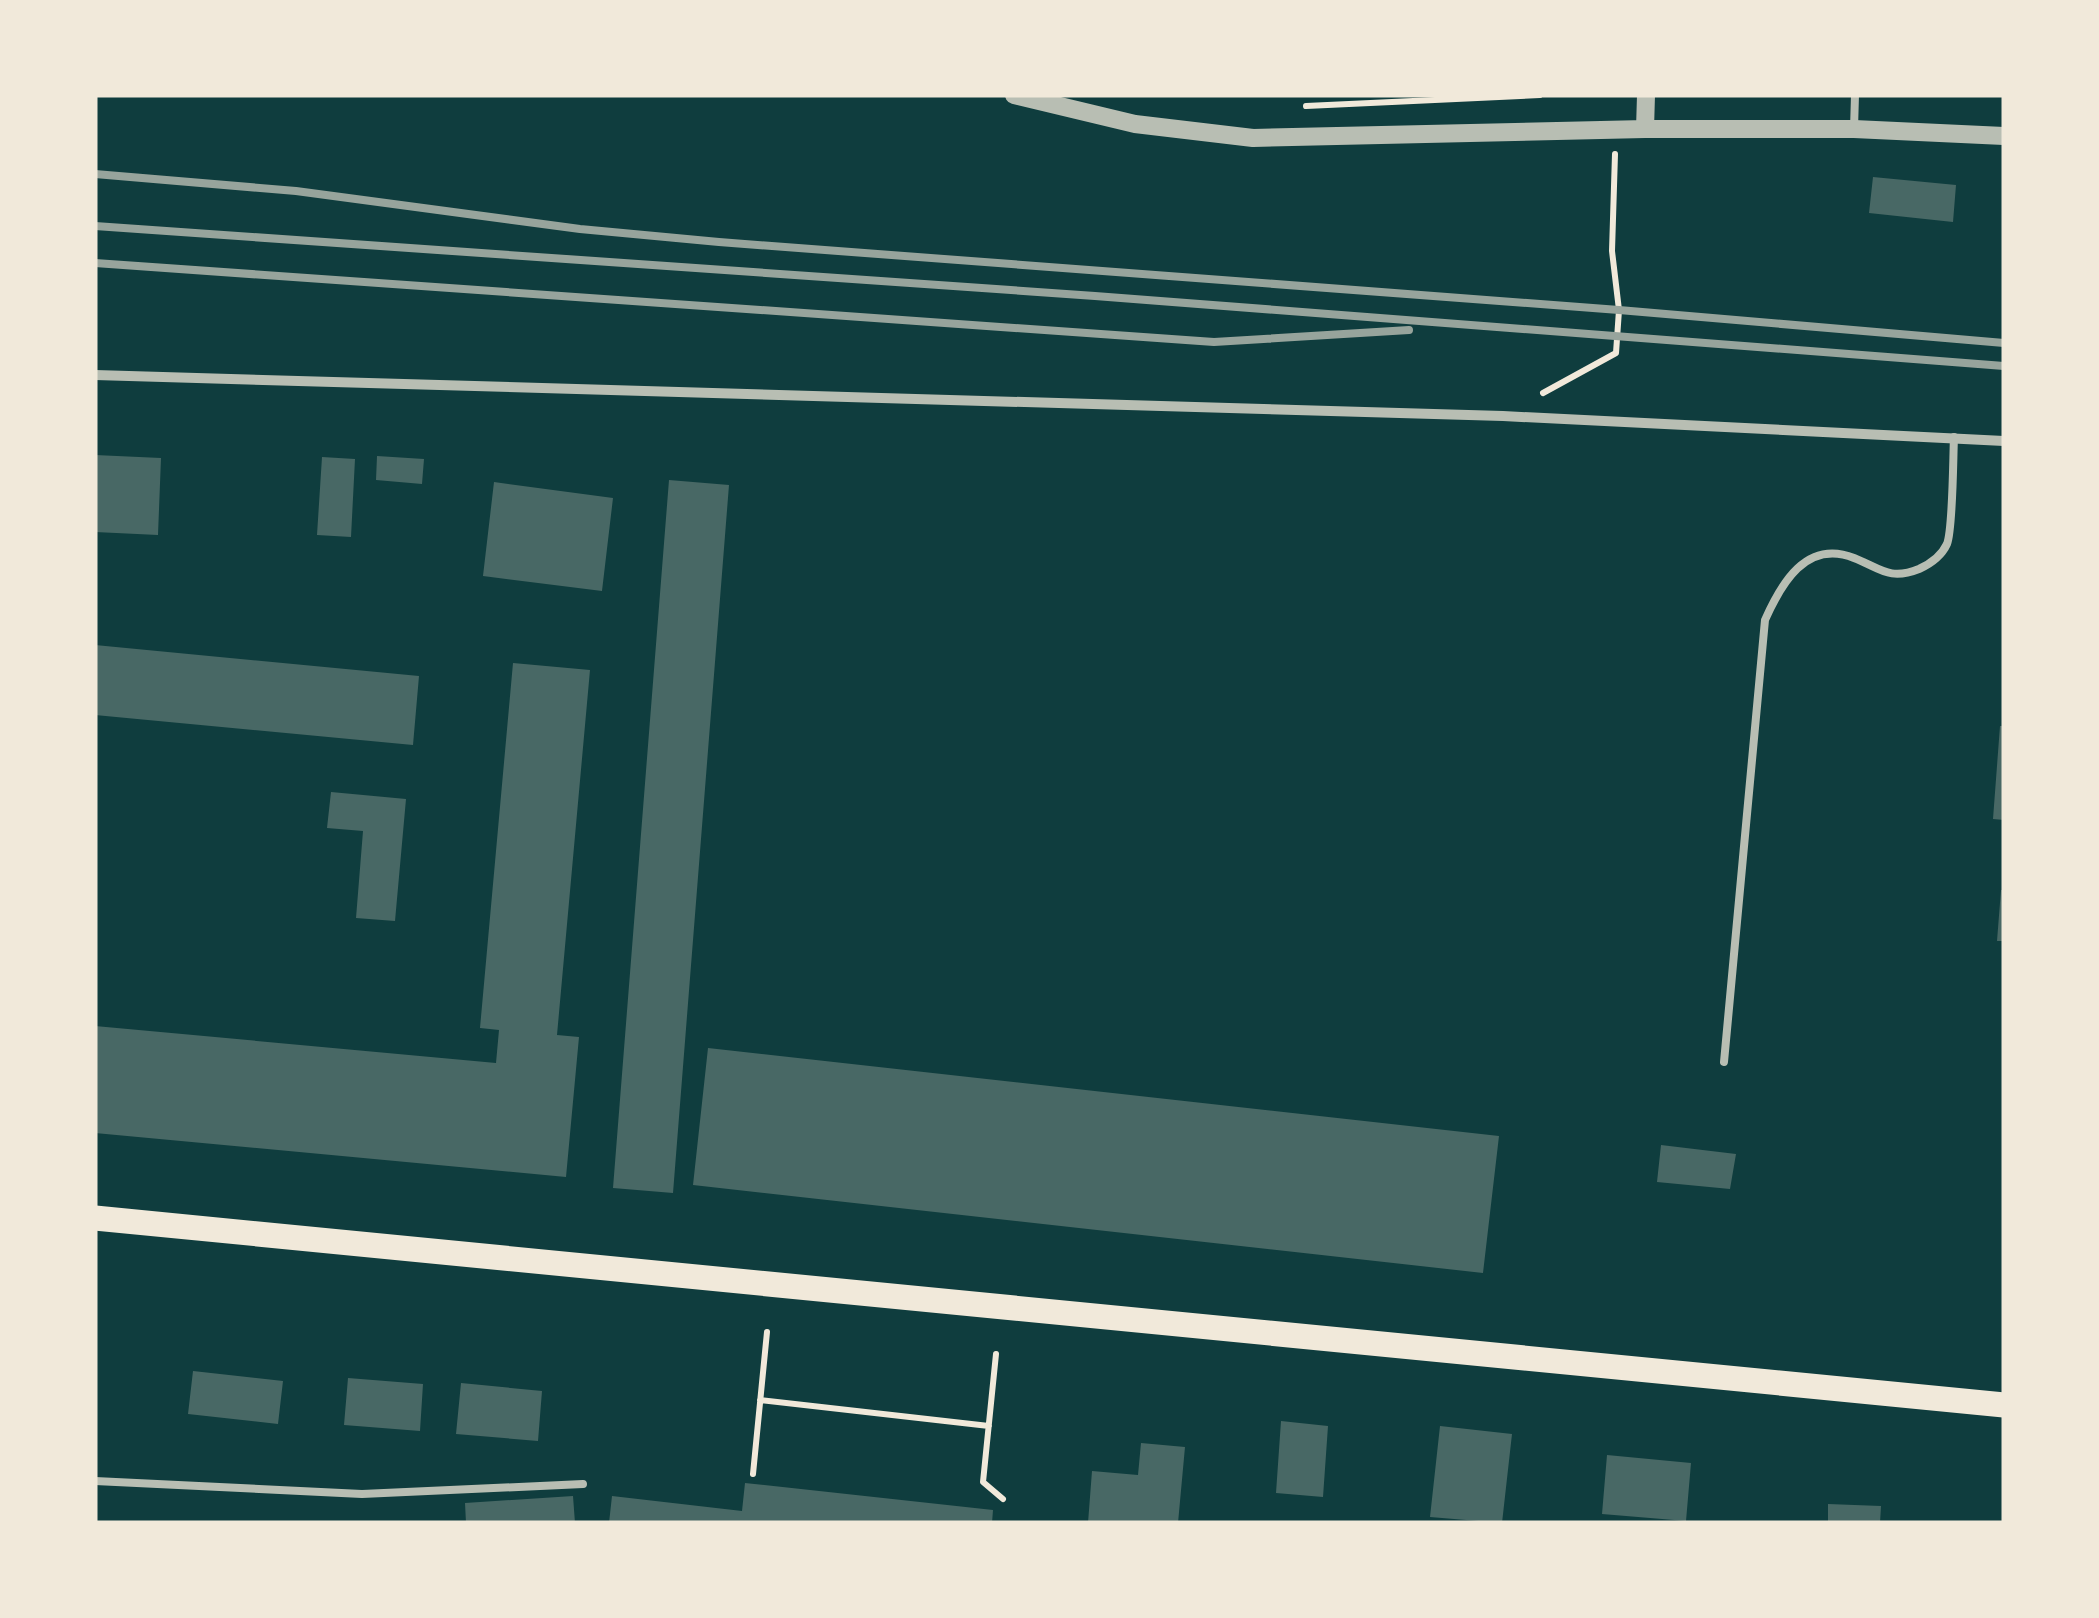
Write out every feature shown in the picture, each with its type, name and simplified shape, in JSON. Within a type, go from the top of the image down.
[{"type":"main road","points":[[95,1218],[2004,1406]]},
{"type":"street","points":[[1014,95],[1135,124],[1253,138],[1645,129],[1854,129],[2004,136]]},
{"type":"street","points":[[1645,129],[1646,95]]},
{"type":"street","points":[[95,375],[1503,416],[2004,441]]},
{"type":"lane","points":[[1854,129],[1855,95]]},
{"type":"lane","points":[[1724,1062],[1765,620],[1782,582],[1804,562],[1830,554],[1854,558],[1874,570],[1903,576],[1932,563],[1947,544],[1954,437]]},
{"type":"lane","points":[[95,1480],[362,1494],[583,1484]]},
{"type":"path","points":[[1300,106],[1540,95]]},
{"type":"path","points":[[1503,416],[1616,353],[1619,310],[1612,250],[1616,161],[1610,130]]},
{"type":"path","points":[[752,1474],[767,1332]]},
{"type":"path","points":[[996,1354],[983,1482],[1003,1499]]},
{"type":"path","points":[[760,1400],[989,1426]]},
{"type":"building","points":[[1873,177],[1956,185],[1953,222],[1869,213]]},
{"type":"building","points":[[95,455],[161,458],[158,535],[95,532]]},
{"type":"building","points":[[377,456],[424,459],[422,484],[376,480]]},
{"type":"building","points":[[322,457],[355,459],[351,537],[317,535]]},
{"type":"building","points":[[669,480],[729,485],[673,1193],[613,1188]]},
{"type":"building","points":[[494,482],[613,498],[602,591],[483,576]]},
{"type":"building","points":[[95,645],[419,676],[413,745],[95,715]]},
{"type":"building","points":[[513,663],[590,670],[557,1035],[579,1037],[566,1177],[95,1133],[95,1026],[496,1063],[499,1030],[480,1028]]},
{"type":"building","points":[[2000,726],[2004,726],[2004,820],[1993,819]]},
{"type":"building","points":[[331,792],[406,799],[395,921],[356,918],[363,831],[327,828]]},
{"type":"building","points":[[2001,890],[2004,941],[1997,941]]},
{"type":"building","points":[[708,1048],[1499,1136],[1483,1273],[693,1185]]},
{"type":"building","points":[[1661,1145],[1736,1154],[1730,1189],[1657,1182]]},
{"type":"building","points":[[193,1371],[283,1381],[278,1424],[188,1414]]},
{"type":"building","points":[[348,1378],[423,1384],[420,1431],[344,1425]]},
{"type":"building","points":[[461,1383],[542,1391],[538,1441],[456,1434]]},
{"type":"building","points":[[1281,1421],[1328,1426],[1323,1497],[1276,1493]]},
{"type":"building","points":[[1440,1426],[1512,1434],[1502,1523],[1430,1517]]},
{"type":"building","points":[[1141,1443],[1185,1447],[1178,1523],[1088,1523],[1092,1471],[1138,1475]]},
{"type":"building","points":[[1607,1455],[1691,1463],[1686,1521],[1602,1514]]},
{"type":"building","points":[[745,1483],[993,1510],[992,1523],[609,1523],[612,1496],[742,1511]]},
{"type":"building","points":[[573,1496],[575,1523],[466,1523],[465,1503]]},
{"type":"building","points":[[1828,1504],[1881,1506],[1880,1523],[1828,1523]]},
{"type":"railway","points":[[95,174],[296,191],[580,229],[719,242],[2004,343]]},
{"type":"railway","points":[[95,226],[1095,296],[2004,366]]},
{"type":"railway","points":[[95,263],[1214,342],[1409,330]]}]
